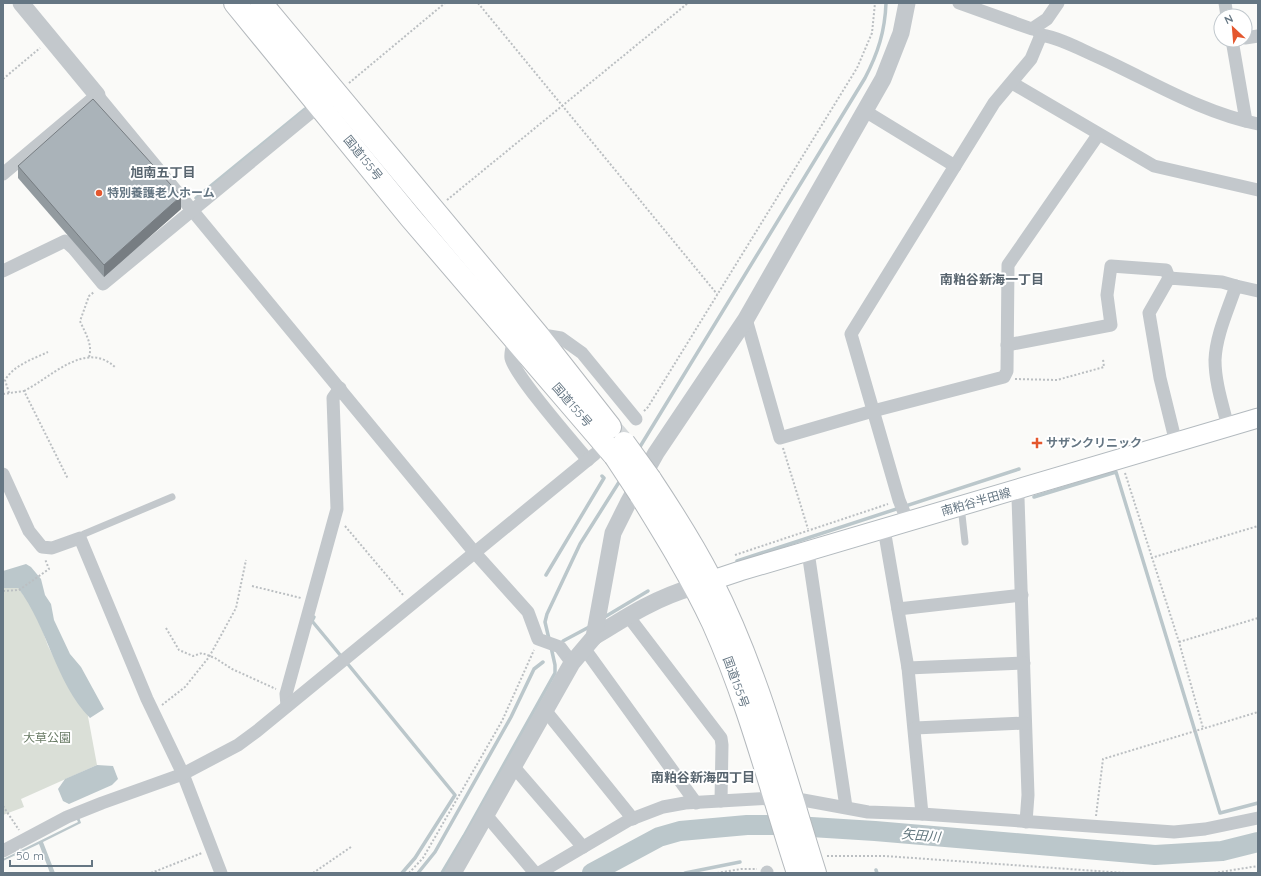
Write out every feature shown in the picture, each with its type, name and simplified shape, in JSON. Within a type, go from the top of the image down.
[{"type":"highway","name":"国道155号","points":[[235,3],[433,210],[537,334],[605,453]]},
{"type":"highway","name":"国道155号","points":[[261,3],[328,100],[514,340],[605,453],[645,487],[671,543],[702,584],[713,623],[785,803],[804,860]]},
{"type":"main road","name":"南粕谷半田線","points":[[702,584],[1258,418]]},
{"type":"street","points":[[21,3],[475,553],[528,612],[538,639],[560,647],[572,663]]},
{"type":"street","points":[[696,802],[589,643],[613,533],[656,453],[746,319],[884,79],[901,33],[907,3]]},
{"type":"street","points":[[959,3],[1080,49],[1194,104],[1224,116],[1252,122],[1235,48]]},
{"type":"street","points":[[908,522],[899,500],[851,334],[994,103],[1031,59],[1038,32],[1058,3]]},
{"type":"street","points":[[1012,82],[1098,135],[1154,166],[1258,190]]},
{"type":"street","points":[[3,174],[97,95]]},
{"type":"street","points":[[3,271],[65,241],[74,249],[103,284],[191,210],[328,100]]},
{"type":"street","points":[[865,111],[955,166]]},
{"type":"street","points":[[746,319],[780,438],[873,411],[1004,376],[1007,374],[1008,265],[1098,135]]},
{"type":"street","points":[[1008,345],[1111,325],[1107,295],[1111,266],[1166,270],[1168,278],[1149,314],[1160,378],[1176,443]]},
{"type":"street","points":[[1168,278],[1222,282],[1258,291]]},
{"type":"street","points":[[1228,427],[1219,389],[1215,361],[1224,319],[1236,286]]},
{"type":"street","points":[[537,334],[560,338],[582,353],[636,419]]},
{"type":"street","points":[[287,700],[311,601],[337,508],[333,398],[340,388]]},
{"type":"street","points":[[3,851],[88,808],[183,774],[238,745],[287,700],[412,605],[475,553],[605,453]]},
{"type":"street","points":[[3,474],[29,531],[42,547],[52,548],[80,538],[153,712],[183,774],[221,873]]},
{"type":"street","points":[[1016,490],[1018,498],[1022,595],[1028,795],[1026,822]]},
{"type":"street","points":[[884,529],[908,668],[915,728],[922,814]]},
{"type":"street","points":[[808,552],[846,807]]},
{"type":"street","points":[[453,873],[572,663],[589,643],[628,616],[667,595],[702,584]]},
{"type":"street","points":[[898,609],[1022,595]]},
{"type":"street","points":[[628,616],[721,738],[721,801]]},
{"type":"street","points":[[908,668],[1024,664]]},
{"type":"street","points":[[545,710],[633,819]]},
{"type":"street","points":[[915,728],[1025,723]]},
{"type":"street","points":[[513,766],[583,847]]},
{"type":"street","points":[[539,873],[633,819],[663,807],[680,803],[721,801],[785,803],[846,807],[868,812],[922,814],[1174,832],[1205,829],[1258,818]]},
{"type":"street","points":[[486,815],[535,873]]},
{"type":"lane","points":[[80,538],[84,534],[172,497]]},
{"type":"lane","points":[[961,506],[965,542]]},
{"type":"path","points":[[328,100],[445,3]]},
{"type":"path","points":[[478,3],[718,294]]},
{"type":"path","points":[[433,210],[457,193],[688,3]]},
{"type":"path","points":[[636,419],[648,407],[857,68],[872,33],[876,3]]},
{"type":"path","points":[[3,79],[51,39]]},
{"type":"path","points":[[89,358],[91,350],[80,321],[80,316],[87,306],[89,296],[103,284]]},
{"type":"path","points":[[9,393],[5,380],[9,374],[18,367],[48,352]]},
{"type":"path","points":[[3,394],[24,391],[75,360],[99,357],[110,362],[116,368]]},
{"type":"path","points":[[1004,376],[1014,379],[1057,380],[1104,367],[1103,359]]},
{"type":"path","points":[[24,391],[68,479]]},
{"type":"path","points":[[780,438],[808,529]]},
{"type":"path","points":[[1121,458],[1151,558],[1179,642],[1203,728]]},
{"type":"path","points":[[735,555],[808,529],[899,500]]},
{"type":"path","points":[[334,519],[343,523],[412,605]]},
{"type":"path","points":[[1151,558],[1258,526]]},
{"type":"path","points":[[3,591],[19,590],[49,569],[42,547]]},
{"type":"path","points":[[153,712],[185,687],[209,657],[236,608],[246,560]]},
{"type":"path","points":[[252,586],[311,601]]},
{"type":"path","points":[[1179,642],[1258,618]]},
{"type":"path","points":[[166,628],[179,650],[193,656],[202,653],[209,657],[215,658],[287,700]]},
{"type":"path","points":[[409,873],[422,858],[502,721],[528,667],[538,639]]},
{"type":"path","points":[[1094,827],[1103,759],[1258,712]]},
{"type":"path","points":[[3,806],[25,840]]},
{"type":"path","points":[[313,873],[351,847]]},
{"type":"path","points":[[151,873],[212,850]]},
{"type":"path","points":[[804,860],[819,856],[885,856],[1125,873]]},
{"type":"path","points":[[1214,873],[1258,866]]},
{"type":"path","points":[[716,873],[751,868],[767,872]]},
{"type":"green space","name":"大草公園","points":[[3,588],[18,588],[31,605],[48,646],[74,697],[87,711],[97,765],[21,799],[24,807],[3,815]]},
{"type":"shaded area","points":[[26,564],[31,567],[41,579],[45,595],[51,604],[54,620],[70,654],[81,667],[104,709],[90,718],[78,704],[68,688],[37,620],[18,588],[3,588],[3,571]]},
{"type":"shaded area","points":[[97,765],[113,766],[118,779],[112,785],[69,804],[63,801],[58,789],[65,779]]},
{"type":"shaded area","points":[[79,817],[81,823],[43,842],[55,873],[50,873],[39,844],[3,861],[3,859],[78,822],[76,818]]},
{"type":"building","name":"特別養護老人ホーム","points":[[93,99],[181,196],[104,265],[18,166]]},
{"type":"waterway","points":[[638,450],[865,78],[874,60],[880,42],[886,3]]},
{"type":"waterway","points":[[196,198],[305,109]]},
{"type":"waterway","points":[[737,561],[1019,469]]},
{"type":"waterway","points":[[1034,497],[1116,472],[1220,813],[1258,803]]},
{"type":"waterway","points":[[546,575],[604,478],[602,476]]},
{"type":"waterway","points":[[549,639],[545,622],[547,614],[580,544],[621,479]]},
{"type":"waterway","points":[[603,618],[648,591]]},
{"type":"waterway","points":[[314,617],[312,621],[341,656]]},
{"type":"waterway","points":[[563,641],[591,626]]},
{"type":"waterway","points":[[442,873],[555,673],[555,665],[551,647]]},
{"type":"waterway","points":[[418,873],[435,852],[511,717],[534,669],[543,662]]},
{"type":"waterway","points":[[347,663],[455,795],[415,858],[402,873]]},
{"type":"waterway","name":"矢田川","points":[[592,873],[659,837],[680,831],[747,825],[779,825],[875,831],[1155,855],[1222,851],[1258,842]]},
{"type":"waterway","points":[[685,873],[740,862]]},
{"type":"tunnel","points":[[601,449],[629,425]]},
{"type":"place","name":"特別養護老人ホーム","points":[[99,193]]},
{"type":"place","name":"サザンクリニック","points":[[1037,443]]},
{"type":"district","name":"旭南五丁目","points":[[163,172]]},
{"type":"district","name":"南粕谷新海一丁目","points":[[992,279]]},
{"type":"district","name":"南粕谷新海四丁目","points":[[703,777]]}]
